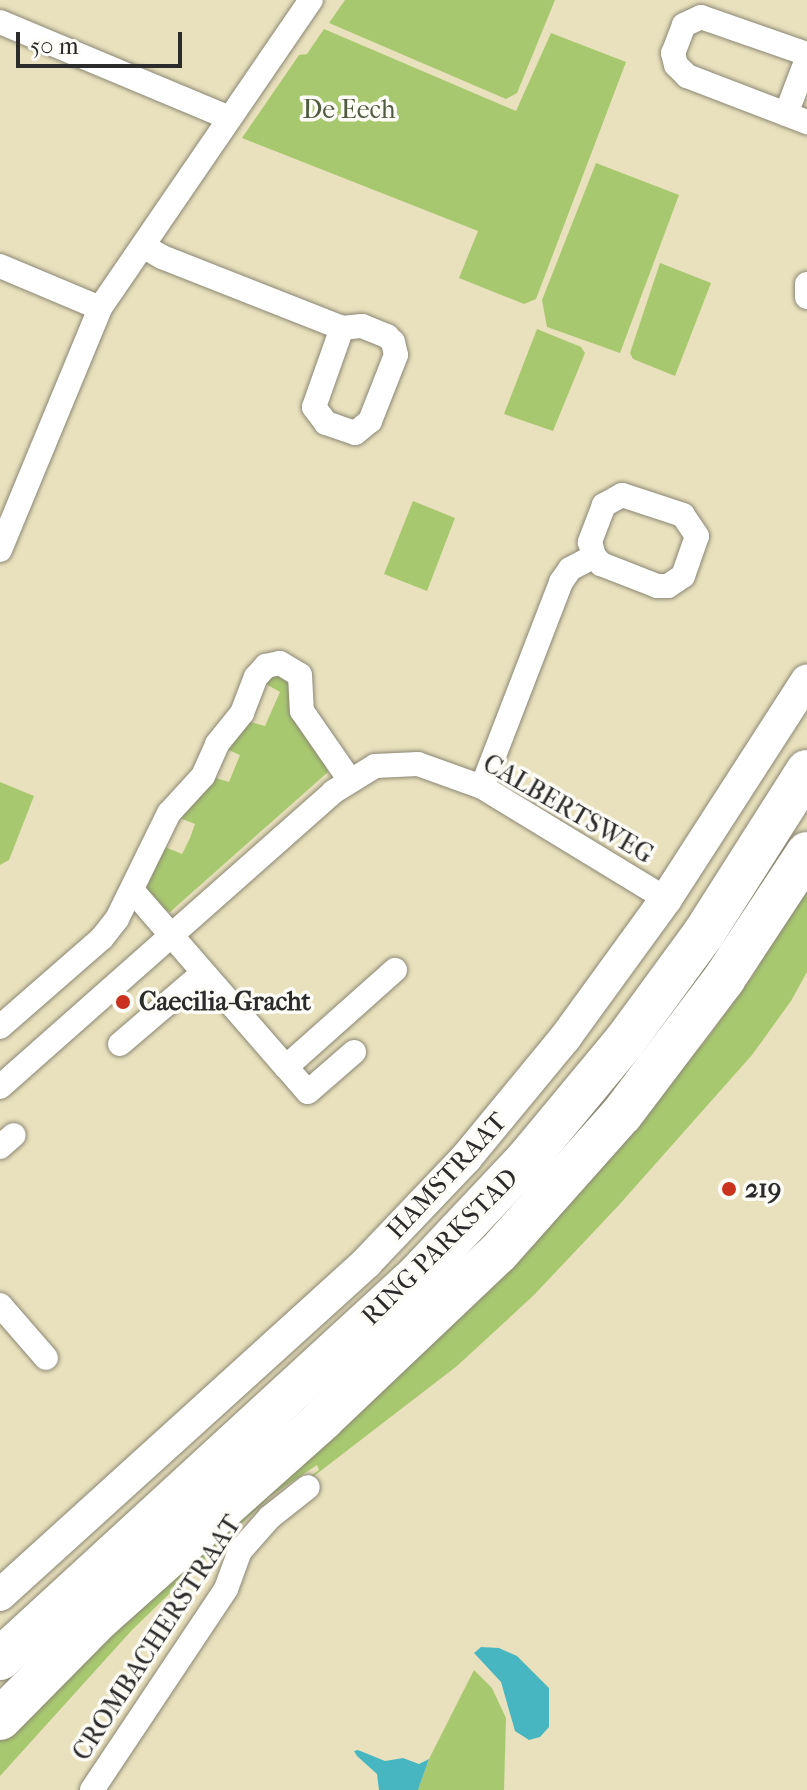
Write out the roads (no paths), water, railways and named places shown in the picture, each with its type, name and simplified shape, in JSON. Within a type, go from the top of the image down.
[{"type":"highway","name":"RING PARKSTAD","points":[[0,1659],[418,1275],[527,1159],[625,1041],[695,945],[807,771]]},
{"type":"highway","name":"RING PARKSTAD","points":[[0,1719],[100,1618],[368,1378],[498,1253],[622,1114],[724,979],[807,853]]},
{"type":"street","points":[[0,550],[100,308],[311,0]]},
{"type":"street","points":[[701,17],[807,57],[796,118],[687,76],[676,65],[673,53],[684,25],[701,17]]},
{"type":"street","points":[[0,22],[229,118]]},
{"type":"street","points":[[143,246],[162,257],[342,328]]},
{"type":"street","points":[[0,266],[100,308]]},
{"type":"street","points":[[807,284],[807,297]]},
{"type":"street","points":[[622,495],[683,515],[697,536],[683,576],[668,586],[657,586],[601,564],[594,556],[590,542],[604,505],[622,495]]},
{"type":"street","points":[[482,787],[561,582],[570,569],[594,556]]},
{"type":"street","points":[[0,1027],[102,938],[132,890],[169,813],[203,776],[217,744],[242,713],[256,677],[266,666],[280,663],[300,675],[302,711],[349,779]]},
{"type":"street","name":"HAMSTRAAT","points":[[0,1595],[367,1262],[521,1095],[666,899],[807,680]]},
{"type":"street","name":"CALBERTSWEG","points":[[0,1087],[349,779],[375,766],[403,762],[427,766],[482,787],[666,899]]},
{"type":"street","points":[[132,890],[308,1092],[354,1052]]},
{"type":"street","points":[[286,1067],[395,970]]},
{"type":"street","points":[[120,1044],[203,973]]},
{"type":"street","points":[[0,1305],[46,1358]]},
{"type":"street","name":"CROMBACHERSTRAAT","points":[[92,1790],[226,1589],[240,1551],[270,1517],[308,1487]]},
{"type":"water","points":[[481,1647],[499,1648],[517,1656],[549,1688],[549,1727],[540,1737],[529,1740],[515,1731],[501,1682],[474,1653]]},
{"type":"water","points":[[354,1751],[385,1761],[403,1758],[419,1764],[429,1759],[418,1790],[379,1790],[377,1774],[357,1756]]},
{"type":"place","name":"Caecilia-Gracht","points":[[123,1002]]},
{"type":"place","name":"219","points":[[729,1189]]},
{"type":"park label","name":"De Eech","points":[[349,110]]}]
